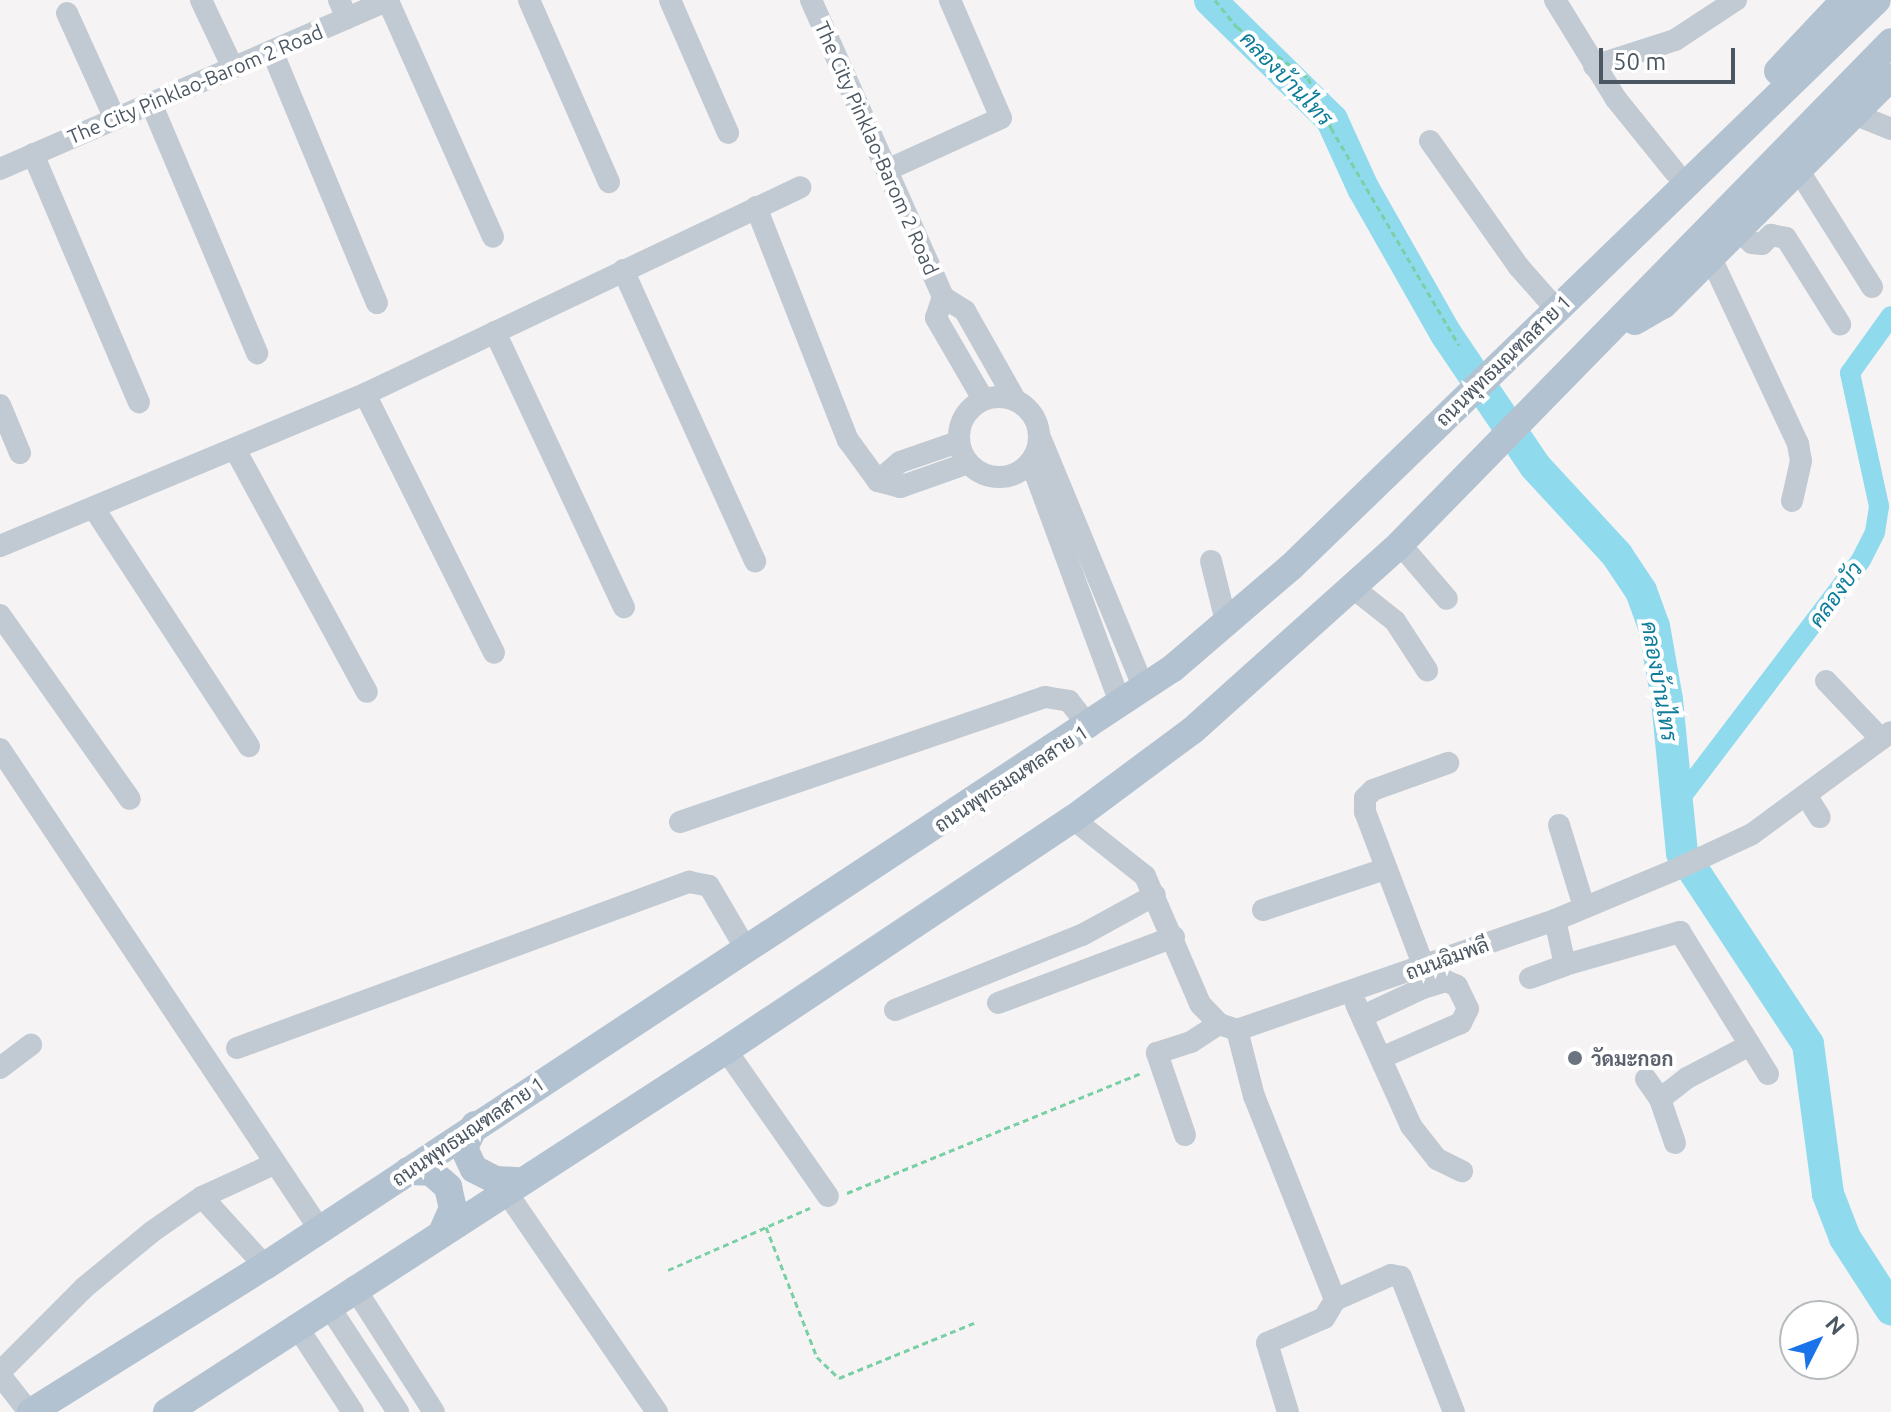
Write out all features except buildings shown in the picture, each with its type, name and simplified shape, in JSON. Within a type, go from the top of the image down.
[{"type":"main road","points":[[1554,309],[1597,255],[1675,172],[1845,0]]},
{"type":"main road","name":"ถนนพุทธมณฑลสาย 1","points":[[30,1412],[265,1266],[475,1125],[1089,727],[1227,625],[1554,309],[1704,170],[1877,0]]},
{"type":"main road","points":[[167,1412],[444,1228],[726,1050],[1073,819],[1193,730],[1400,544],[1891,42]]},
{"type":"main road","points":[[1603,339],[1663,305],[1891,77]]},
{"type":"main road","points":[[475,1125],[464,1148],[474,1169],[512,1185]]},
{"type":"main road","points":[[408,1171],[431,1172],[448,1187],[453,1208],[444,1228]]},
{"type":"street","points":[[201,0],[233,68]]},
{"type":"street","points":[[389,0],[493,237]]},
{"type":"street","name":"The City Pinklao-Barom 2 Road","points":[[0,169],[272,51],[343,9],[389,0]]},
{"type":"street","points":[[529,0],[609,182]]},
{"type":"street","points":[[670,0],[728,133]]},
{"type":"street","name":"The City Pinklao-Barom 2 Road","points":[[811,0],[943,297]]},
{"type":"street","points":[[887,170],[1001,118],[950,0]]},
{"type":"street","points":[[1556,0],[1594,66],[1675,172]]},
{"type":"street","points":[[1594,66],[1675,40],[1736,0]]},
{"type":"street","points":[[67,13],[115,119]]},
{"type":"street","points":[[272,51],[377,303]]},
{"type":"street","points":[[151,103],[257,353]]},
{"type":"street","points":[[1854,114],[1891,129]]},
{"type":"street","points":[[1430,141],[1519,267],[1554,309]]},
{"type":"street","points":[[33,154],[139,402]]},
{"type":"street","points":[[1799,171],[1872,287]]},
{"type":"street","points":[[0,546],[95,510],[365,394],[800,187]]},
{"type":"street","points":[[756,207],[848,440],[878,481],[900,487],[968,463]]},
{"type":"street","points":[[1739,231],[1752,243],[1762,244],[1771,235],[1786,238],[1840,324]]},
{"type":"street","points":[[1711,258],[1798,444],[1801,461],[1792,501]]},
{"type":"street","points":[[623,270],[755,561]]},
{"type":"street","points":[[983,399],[936,318],[943,297],[965,311],[1016,401],[1032,415],[1132,697]]},
{"type":"street","points":[[495,332],[624,607]]},
{"type":"street","points":[[365,394],[494,653]]},
{"type":"street","points":[[1016,401],[983,399],[964,416],[958,442],[968,463],[995,478],[1021,472],[1031,462],[1039,435]]},
{"type":"street","points":[[0,405],[20,453]]},
{"type":"street","points":[[878,481],[900,462],[958,442]]},
{"type":"street","points":[[236,451],[367,692]]},
{"type":"street","points":[[1031,462],[1132,697]]},
{"type":"street","points":[[95,510],[249,746]]},
{"type":"street","points":[[1400,544],[1447,599]]},
{"type":"street","points":[[1211,561],[1227,625]]},
{"type":"street","points":[[1352,587],[1395,621],[1427,670]]},
{"type":"street","points":[[0,615],[130,799]]},
{"type":"street","points":[[1826,681],[1886,736]]},
{"type":"street","points":[[680,822],[1045,697],[1069,701],[1089,727]]},
{"type":"street","name":"ถนนฉิมพลี","points":[[1157,1053],[1228,1027],[1349,993],[1424,967],[1555,920],[1677,869],[1752,834],[1886,736]]},
{"type":"street","points":[[0,749],[320,1230]]},
{"type":"street","points":[[1424,967],[1385,869],[1365,798],[1373,790],[1448,763]]},
{"type":"street","points":[[1806,795],[1820,817]]},
{"type":"street","points":[[1073,819],[1135,866],[1155,895],[1200,1004],[1228,1027],[1335,1300]]},
{"type":"street","points":[[1559,825],[1584,907]]},
{"type":"street","points":[[1263,910],[1385,869]]},
{"type":"street","points":[[237,1048],[689,882],[709,886],[746,949]]},
{"type":"street","points":[[895,1010],[1082,935],[1155,895]]},
{"type":"street","points":[[1555,920],[1565,965]]},
{"type":"street","points":[[1530,978],[1680,932],[1768,1074]]},
{"type":"street","points":[[998,1003],[1174,937]]},
{"type":"street","points":[[1363,1016],[1423,988],[1446,981],[1457,986],[1468,1009],[1461,1023],[1383,1057]]},
{"type":"street","points":[[1349,993],[1383,1057],[1417,1134],[1437,1159],[1462,1171]]},
{"type":"street","points":[[0,1068],[31,1045]]},
{"type":"street","points":[[1660,1099],[1687,1078],[1750,1045]]},
{"type":"street","points":[[726,1050],[828,1199]]},
{"type":"street","points":[[1157,1053],[1185,1135]]},
{"type":"street","points":[[1646,1079],[1660,1099],[1675,1143]]},
{"type":"street","points":[[30,1412],[0,1374],[85,1287],[202,1197],[274,1164]]},
{"type":"street","points":[[512,1185],[657,1412]]},
{"type":"street","points":[[202,1197],[265,1266]]},
{"type":"street","points":[[1288,1412],[1267,1343],[1324,1318],[1335,1300],[1391,1275],[1401,1277],[1454,1412]]},
{"type":"street","points":[[354,1287],[434,1412]]},
{"type":"street","points":[[328,1305],[398,1412]]},
{"type":"street","points":[[296,1325],[353,1412]]},
{"type":"path","points":[[1215,0],[1237,27],[1308,78],[1331,128],[1459,345]]},
{"type":"path","points":[[668,1270],[828,1199],[1116,1087],[1147,1069],[1157,1053]]},
{"type":"path","points":[[766,1227],[817,1357],[839,1378],[974,1323]]},
{"type":"waterway","name":"คลองบ้านไทร","points":[[1210,0],[1332,120],[1363,188],[1446,334],[1535,466],[1617,555],[1641,591],[1654,626],[1667,700],[1682,853],[1808,1044],[1828,1194],[1845,1238],[1891,1309]]},
{"type":"waterway","name":"คลองบัว","points":[[1679,800],[1861,560],[1875,532],[1879,506],[1850,373],[1891,316]]},
{"type":"place","name":"วัดมะกอก","points":[[1575,1058]]}]
